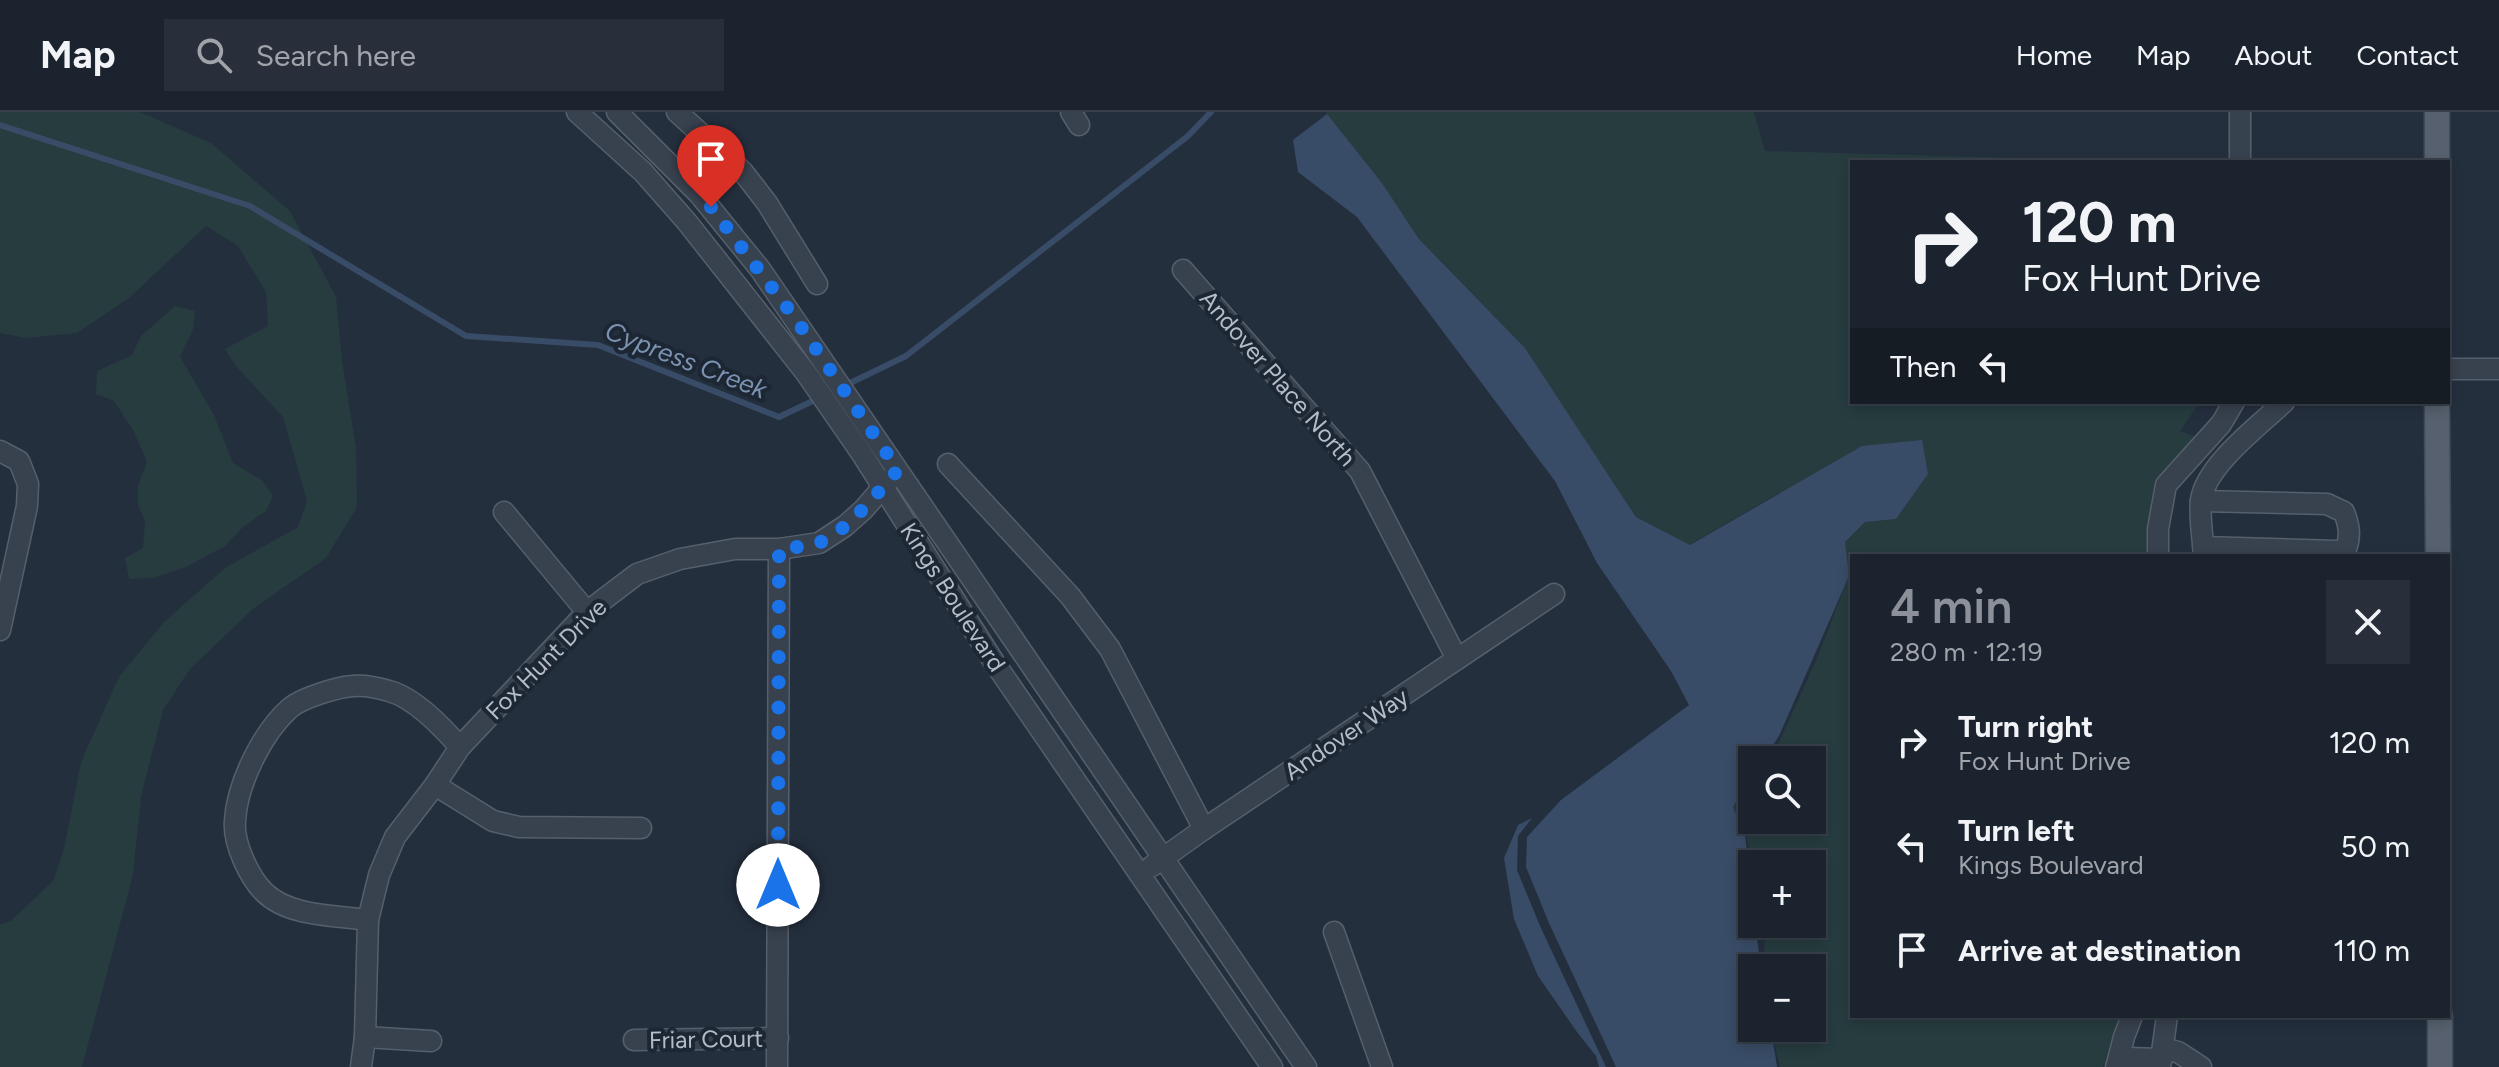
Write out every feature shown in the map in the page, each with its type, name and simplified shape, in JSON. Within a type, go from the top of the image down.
[{"type":"main road","points":[[2437,112],[2437,160]]},
{"type":"main road","points":[[2437,404],[2438,554]]},
{"type":"main road","points":[[2440,1018],[2440,1067]]},
{"type":"street","name":"Kings Boulevard","points":[[577,112],[643,172],[687,222],[806,373],[862,454],[994,662],[1272,1067]]},
{"type":"street","name":"Kings Boulevard","points":[[617,112],[674,167],[723,221],[769,281],[1306,1067]]},
{"type":"street","points":[[677,112],[743,172],[767,203],[817,284]]},
{"type":"street","points":[[2240,112],[2240,160]]},
{"type":"street","name":"Andover Place North","points":[[1183,270],[1360,471],[1457,659]]},
{"type":"street","points":[[2450,369],[2499,369]]},
{"type":"street","points":[[2158,554],[2158,529],[2166,485],[2221,424],[2233,404]]},
{"type":"street","points":[[2201,501],[2327,504],[2344,512],[2349,538],[2346,552],[2204,552],[2201,501],[2209,479],[2228,455],[2282,404]]},
{"type":"street","points":[[0,451],[19,461],[28,484],[27,506],[0,630]]},
{"type":"street","points":[[948,464],[1070,596],[1110,649],[1204,829]]},
{"type":"street","name":"Fox Hunt Drive","points":[[361,1067],[365,1037],[368,920],[379,875],[395,837],[460,747],[587,612],[637,574],[680,559],[735,549],[779,549],[819,543],[845,526],[898,470]]},
{"type":"street","points":[[504,512],[587,612]]},
{"type":"street","points":[[777,1067],[779,549]]},
{"type":"street","name":"Andover Way","points":[[1140,876],[1204,829],[1554,594]]},
{"type":"street","points":[[368,920],[292,909],[264,893],[239,853],[234,822],[244,779],[264,740],[291,707],[320,694],[354,686],[391,691],[431,715],[460,747]]},
{"type":"street","points":[[435,785],[493,821],[519,827],[641,828]]},
{"type":"street","points":[[1334,932],[1382,1067]]},
{"type":"street","points":[[2117,1066],[2131,1018]]},
{"type":"street","points":[[2162,1058],[2167,1018]]},
{"type":"street","points":[[365,1037],[431,1041]]},
{"type":"street","name":"Friar Court","points":[[634,1040],[778,1038]]},
{"type":"street","points":[[2117,1066],[2127,1058],[2162,1058],[2178,1052],[2201,1067]]},
{"type":"green space","points":[[0,112],[140,112],[211,143],[290,211],[336,297],[342,361],[356,448],[357,507],[326,558],[253,609],[190,669],[163,710],[141,797],[133,875],[82,1067],[0,1067],[0,925],[12,920],[53,881],[64,849],[81,762],[119,677],[164,622],[225,568],[298,527],[307,501],[283,417],[235,365],[225,349],[268,326],[266,292],[238,246],[206,226],[129,298],[77,333],[26,338],[0,333]]},
{"type":"green space","points":[[1325,112],[1754,112],[1765,151],[2084,160],[1850,160],[1850,404],[2199,404],[2180,431],[2195,437],[2166,470],[2151,505],[2151,554],[1850,554],[1850,1018],[2127,1018],[2103,1067],[1780,1067],[1774,1042],[1826,1042],[1826,954],[1765,954],[1764,938],[1826,938],[1826,850],[1750,850],[1745,834],[1826,834],[1826,746],[1777,746],[1816,661],[1849,576],[1844,542],[1865,522],[1896,519],[1928,474],[1777,494],[1689,545],[1636,517],[1525,348],[1419,239],[1382,183]]},
{"type":"green space","points":[[175,306],[195,311],[193,329],[180,357],[214,415],[233,463],[263,481],[273,495],[266,511],[243,527],[225,546],[186,567],[153,578],[129,579],[125,558],[143,548],[145,521],[138,505],[138,485],[147,462],[133,430],[114,401],[96,394],[97,371],[132,355],[141,336]]},
{"type":"green space","points":[[1738,799],[1738,819],[1732,807]]},
{"type":"water","points":[[1327,114],[1382,183],[1419,239],[1525,348],[1636,517],[1690,545],[1862,446],[1922,440],[1928,474],[1896,519],[1865,522],[1845,542],[1849,576],[1779,736],[1772,746],[1738,746],[1738,799],[1733,807],[1738,818],[1738,834],[1745,834],[1747,850],[1738,850],[1738,938],[1757,938],[1759,954],[1738,954],[1738,1042],[1773,1042],[1777,1067],[1616,1067],[1526,867],[1527,837],[1561,800],[1689,705],[1671,671],[1597,563],[1555,481],[1357,217],[1298,172],[1293,140]]},
{"type":"water","points":[[1532,818],[1518,836],[1517,870],[1606,1067],[1599,1067],[1596,1056],[1538,976],[1514,919],[1504,858],[1518,825]]},
{"type":"waterway","name":"Cypress Creek","points":[[844,386],[906,356],[1188,136],[1211,112]]},
{"type":"waterway","name":"Cypress Creek","points":[[0,125],[250,206],[466,336],[598,345],[779,417],[819,398]]},
{"type":"route","points":[[711,207],[795,318],[898,470],[845,526],[819,543],[779,549],[778,885]]}]
